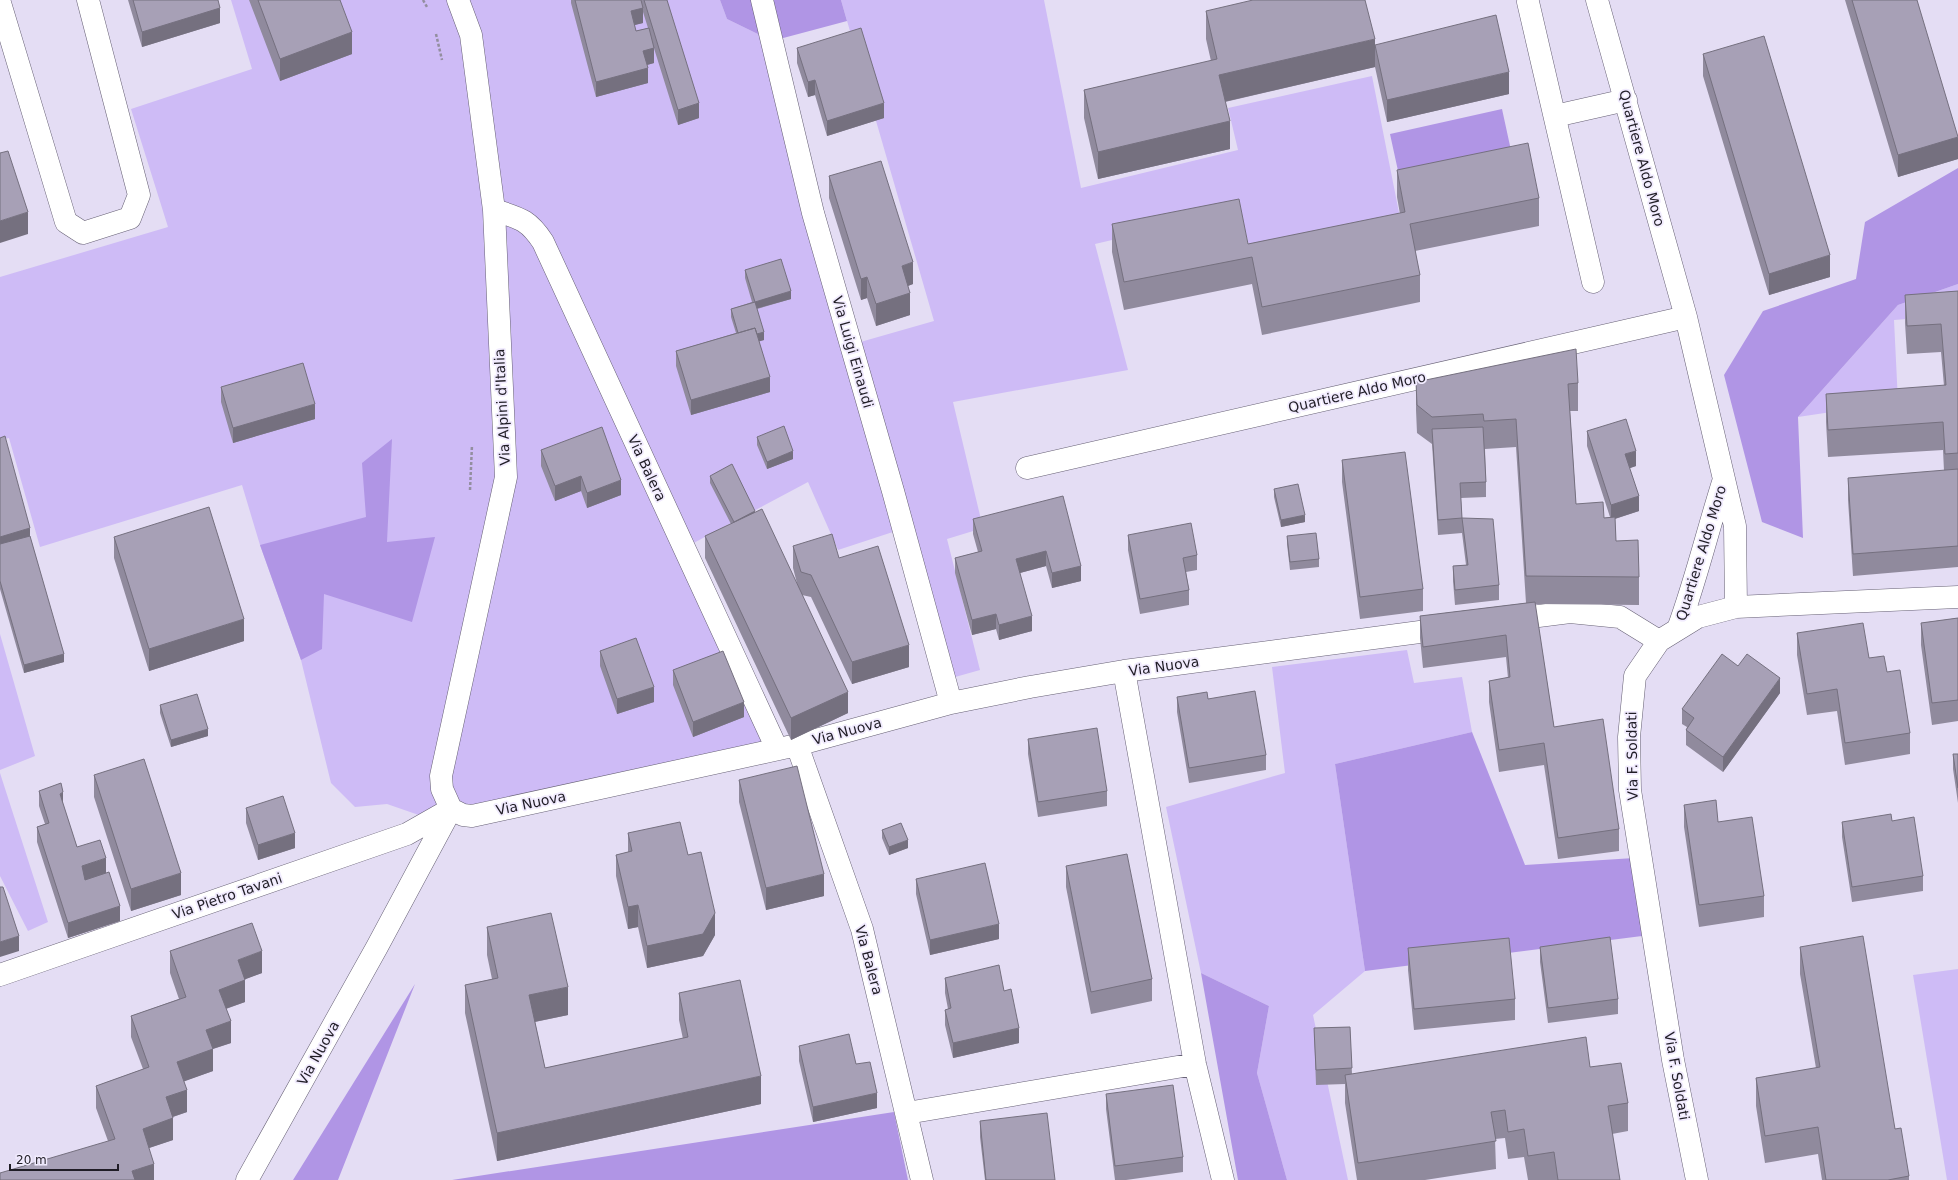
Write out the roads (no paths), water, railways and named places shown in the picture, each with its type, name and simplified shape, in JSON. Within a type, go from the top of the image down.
[{"type":"street","points":[[0,3],[66,222],[83,233],[130,218],[139,195],[88,0]]},
{"type":"street","name":"Via Alpini d'Italia","points":[[451,809],[442,789],[441,776],[506,477],[494,210],[471,35],[458,0]]},
{"type":"street","name":"Via Luigi Einaudi","points":[[762,0],[813,213],[893,491],[951,703]]},
{"type":"street","name":"Quartiere Aldo Moro","points":[[1597,0],[1686,317],[1735,526],[1736,608]]},
{"type":"street","points":[[1528,2],[1593,282]]},
{"type":"street","points":[[1555,116],[1626,100]]},
{"type":"street","name":"Via Balera","points":[[494,210],[520,218],[534,228],[542,242],[787,747],[862,929],[922,1180]]},
{"type":"street","name":"Quartiere Aldo Moro","points":[[1027,468],[1686,317]]},
{"type":"street","name":"Quartiere Aldo Moro","points":[[1678,629],[1691,594],[1703,546],[1724,478]]},
{"type":"street","name":"Via F. Soldati","points":[[1697,1180],[1673,1060],[1630,790],[1629,737],[1635,676],[1659,641],[1698,617],[1736,608],[1958,596]]},
{"type":"street","points":[[1492,622],[1570,612],[1620,617],[1659,641]]},
{"type":"street","name":"Via Nuova","points":[[247,1180],[377,947],[451,809],[463,815],[472,816],[787,747],[951,703],[1124,671],[1468,626]]},
{"type":"street","points":[[1124,671],[1195,1064],[1222,1180]]},
{"type":"street","name":"Via Pietro Tavani","points":[[0,976],[407,834],[451,809]]},
{"type":"street","points":[[907,1113],[1195,1064]]}]
